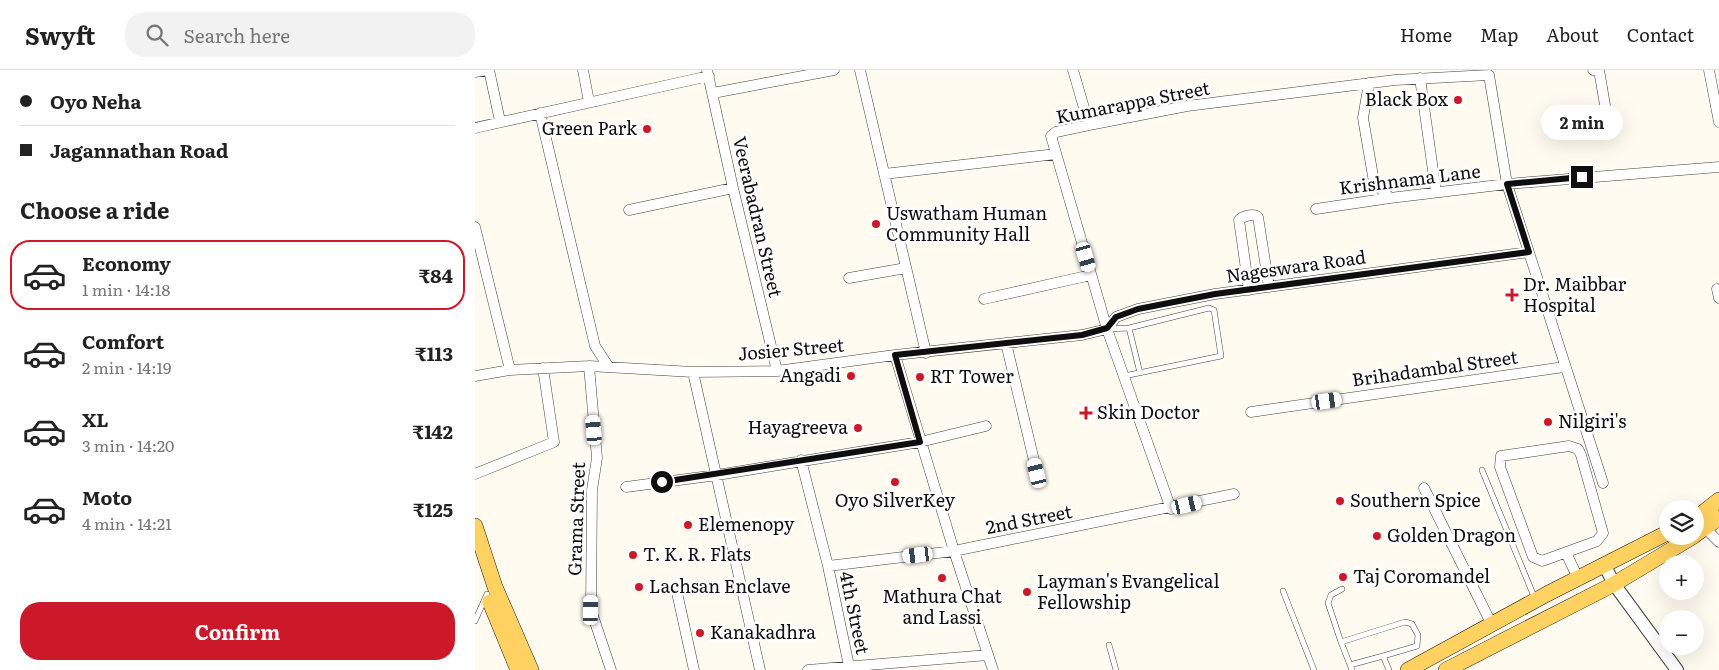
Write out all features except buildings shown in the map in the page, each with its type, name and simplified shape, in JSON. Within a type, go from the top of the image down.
[{"type":"main road","points":[[1704,520],[1719,500]]},
{"type":"main road","points":[[1704,526],[1719,518]]},
{"type":"main road","points":[[475,526],[495,587],[531,670]]},
{"type":"main road","points":[[1408,670],[1536,600],[1659,537]]},
{"type":"main road","points":[[1448,670],[1614,584],[1674,545]]},
{"type":"main road","points":[[475,558],[487,594],[518,670]]},
{"type":"street","points":[[475,72],[488,70],[500,121]]},
{"type":"street","points":[[583,70],[589,102]]},
{"type":"street","points":[[713,93],[834,70]]},
{"type":"street","points":[[860,70],[926,353]]},
{"type":"street","points":[[1073,70],[1089,125]]},
{"type":"street","points":[[1593,70],[1599,70],[1605,104]]},
{"type":"street","points":[[1709,70],[1719,122]]},
{"type":"street","points":[[475,128],[708,73]]},
{"type":"street","name":"Veerabadran Street","points":[[708,73],[733,188],[777,371]]},
{"type":"street","name":"Kumarappa Street","points":[[884,174],[1057,154],[1051,136],[1056,132],[1187,106],[1420,78],[1433,73],[1492,73]]},
{"type":"street","points":[[1492,73],[1507,184],[1564,367],[1603,483]]},
{"type":"street","points":[[1420,78],[1436,192]]},
{"type":"street","points":[[1369,83],[1363,118],[1374,182],[1391,198]]},
{"type":"street","points":[[541,113],[595,346],[608,366]]},
{"type":"street","points":[[1057,154],[1107,328],[1171,509]]},
{"type":"street","name":"Krishnama Lane","points":[[1316,209],[1507,184],[1719,167]]},
{"type":"street","points":[[629,210],[733,188]]},
{"type":"street","points":[[1249,290],[1239,220],[1242,217],[1258,217],[1269,287]]},
{"type":"street","points":[[475,227],[510,370]]},
{"type":"street","name":"Nageswara Road","points":[[926,353],[1082,335],[1107,328],[1116,317],[1138,309],[1249,290],[1529,252]]},
{"type":"street","points":[[849,278],[906,268]]},
{"type":"street","points":[[984,299],[1091,275]]},
{"type":"street","points":[[1006,343],[1037,473]]},
{"type":"street","name":"Josier Street","points":[[475,376],[510,370],[589,366],[693,372],[777,371],[895,355],[926,353]]},
{"type":"street","points":[[895,355],[920,442],[993,670]]},
{"type":"street","name":"Grama Street","points":[[589,366],[597,458],[592,490],[591,610],[611,670]]},
{"type":"street","name":"Brihadambal Street","points":[[1251,412],[1564,367]]},
{"type":"street","points":[[475,474],[554,442],[543,368]]},
{"type":"street","points":[[693,372],[760,670]]},
{"type":"street","points":[[626,487],[717,475],[920,442],[986,426]]},
{"type":"street","points":[[1569,446],[1578,449],[1603,533],[1597,541],[1566,554],[1541,561],[1533,557],[1500,467],[1501,456],[1569,446]]},
{"type":"street","name":"4th Street","points":[[801,460],[828,566],[849,666]]},
{"type":"street","points":[[1424,488],[1492,624]]},
{"type":"street","name":"2nd Street","points":[[828,566],[954,551],[1171,509],[1234,494]]},
{"type":"street","points":[[1704,534],[1719,542]]},
{"type":"street","points":[[1566,554],[1578,578]]},
{"type":"street","points":[[1604,564],[1614,584],[1677,670]]},
{"type":"street","points":[[676,588],[694,670]]},
{"type":"street","points":[[808,670],[849,666],[896,666],[988,655]]},
{"type":"lane","points":[[1107,328],[1129,328],[1209,308],[1214,310],[1221,356],[1124,376]]},
{"type":"lane","points":[[1129,328],[1140,373]]},
{"type":"lane","points":[[1482,470],[1536,600]]},
{"type":"lane","points":[[1341,642],[1405,622],[1412,624],[1418,635],[1417,646],[1351,668],[1341,642],[1328,603],[1331,594],[1342,589]]},
{"type":"lane","points":[[1283,591],[1314,670]]},
{"type":"lane","points":[[475,620],[487,594]]},
{"type":"lane","points":[[1109,645],[1116,670]]},
{"type":"lane","points":[[1383,656],[1389,670]]},
{"type":"place","name":"Black Box","points":[[1458,100]]},
{"type":"place","name":"Green Park","points":[[647,129]]},
{"type":"place","name":"Uswatham Human Community Hall","points":[[876,224]]},
{"type":"place","name":"Dr. Maibbar Hospital","points":[[1512,295]]},
{"type":"place","name":"Angadi","points":[[851,376]]},
{"type":"place","name":"RT Tower","points":[[920,377]]},
{"type":"place","name":"Skin Doctor","points":[[1086,413]]},
{"type":"place","name":"Nilgiri's","points":[[1548,422]]},
{"type":"place","name":"Hayagreeva","points":[[858,428]]},
{"type":"place","name":"Oyo SilverKey","points":[[895,482]]},
{"type":"place","name":"Southern Spice","points":[[1340,501]]},
{"type":"place","name":"Elemenopy","points":[[688,525]]},
{"type":"place","name":"Golden Dragon","points":[[1377,536]]},
{"type":"place","name":"T. K. R. Flats","points":[[633,555]]},
{"type":"place","name":"Taj Coromandel","points":[[1343,577]]},
{"type":"place","name":"Mathura Chat and Lassi","points":[[942,578]]},
{"type":"place","name":"Lachsan Enclave","points":[[639,587]]},
{"type":"place","name":"Layman's Evangelical Fellowship","points":[[1027,592]]},
{"type":"place","name":"Kanakadhra","points":[[700,633]]},
{"type":"route","points":[[662,482],[717,475],[920,442],[895,355],[1082,335],[1107,328],[1116,317],[1138,309],[1215,294],[1529,252],[1507,184],[1582,177]]}]
